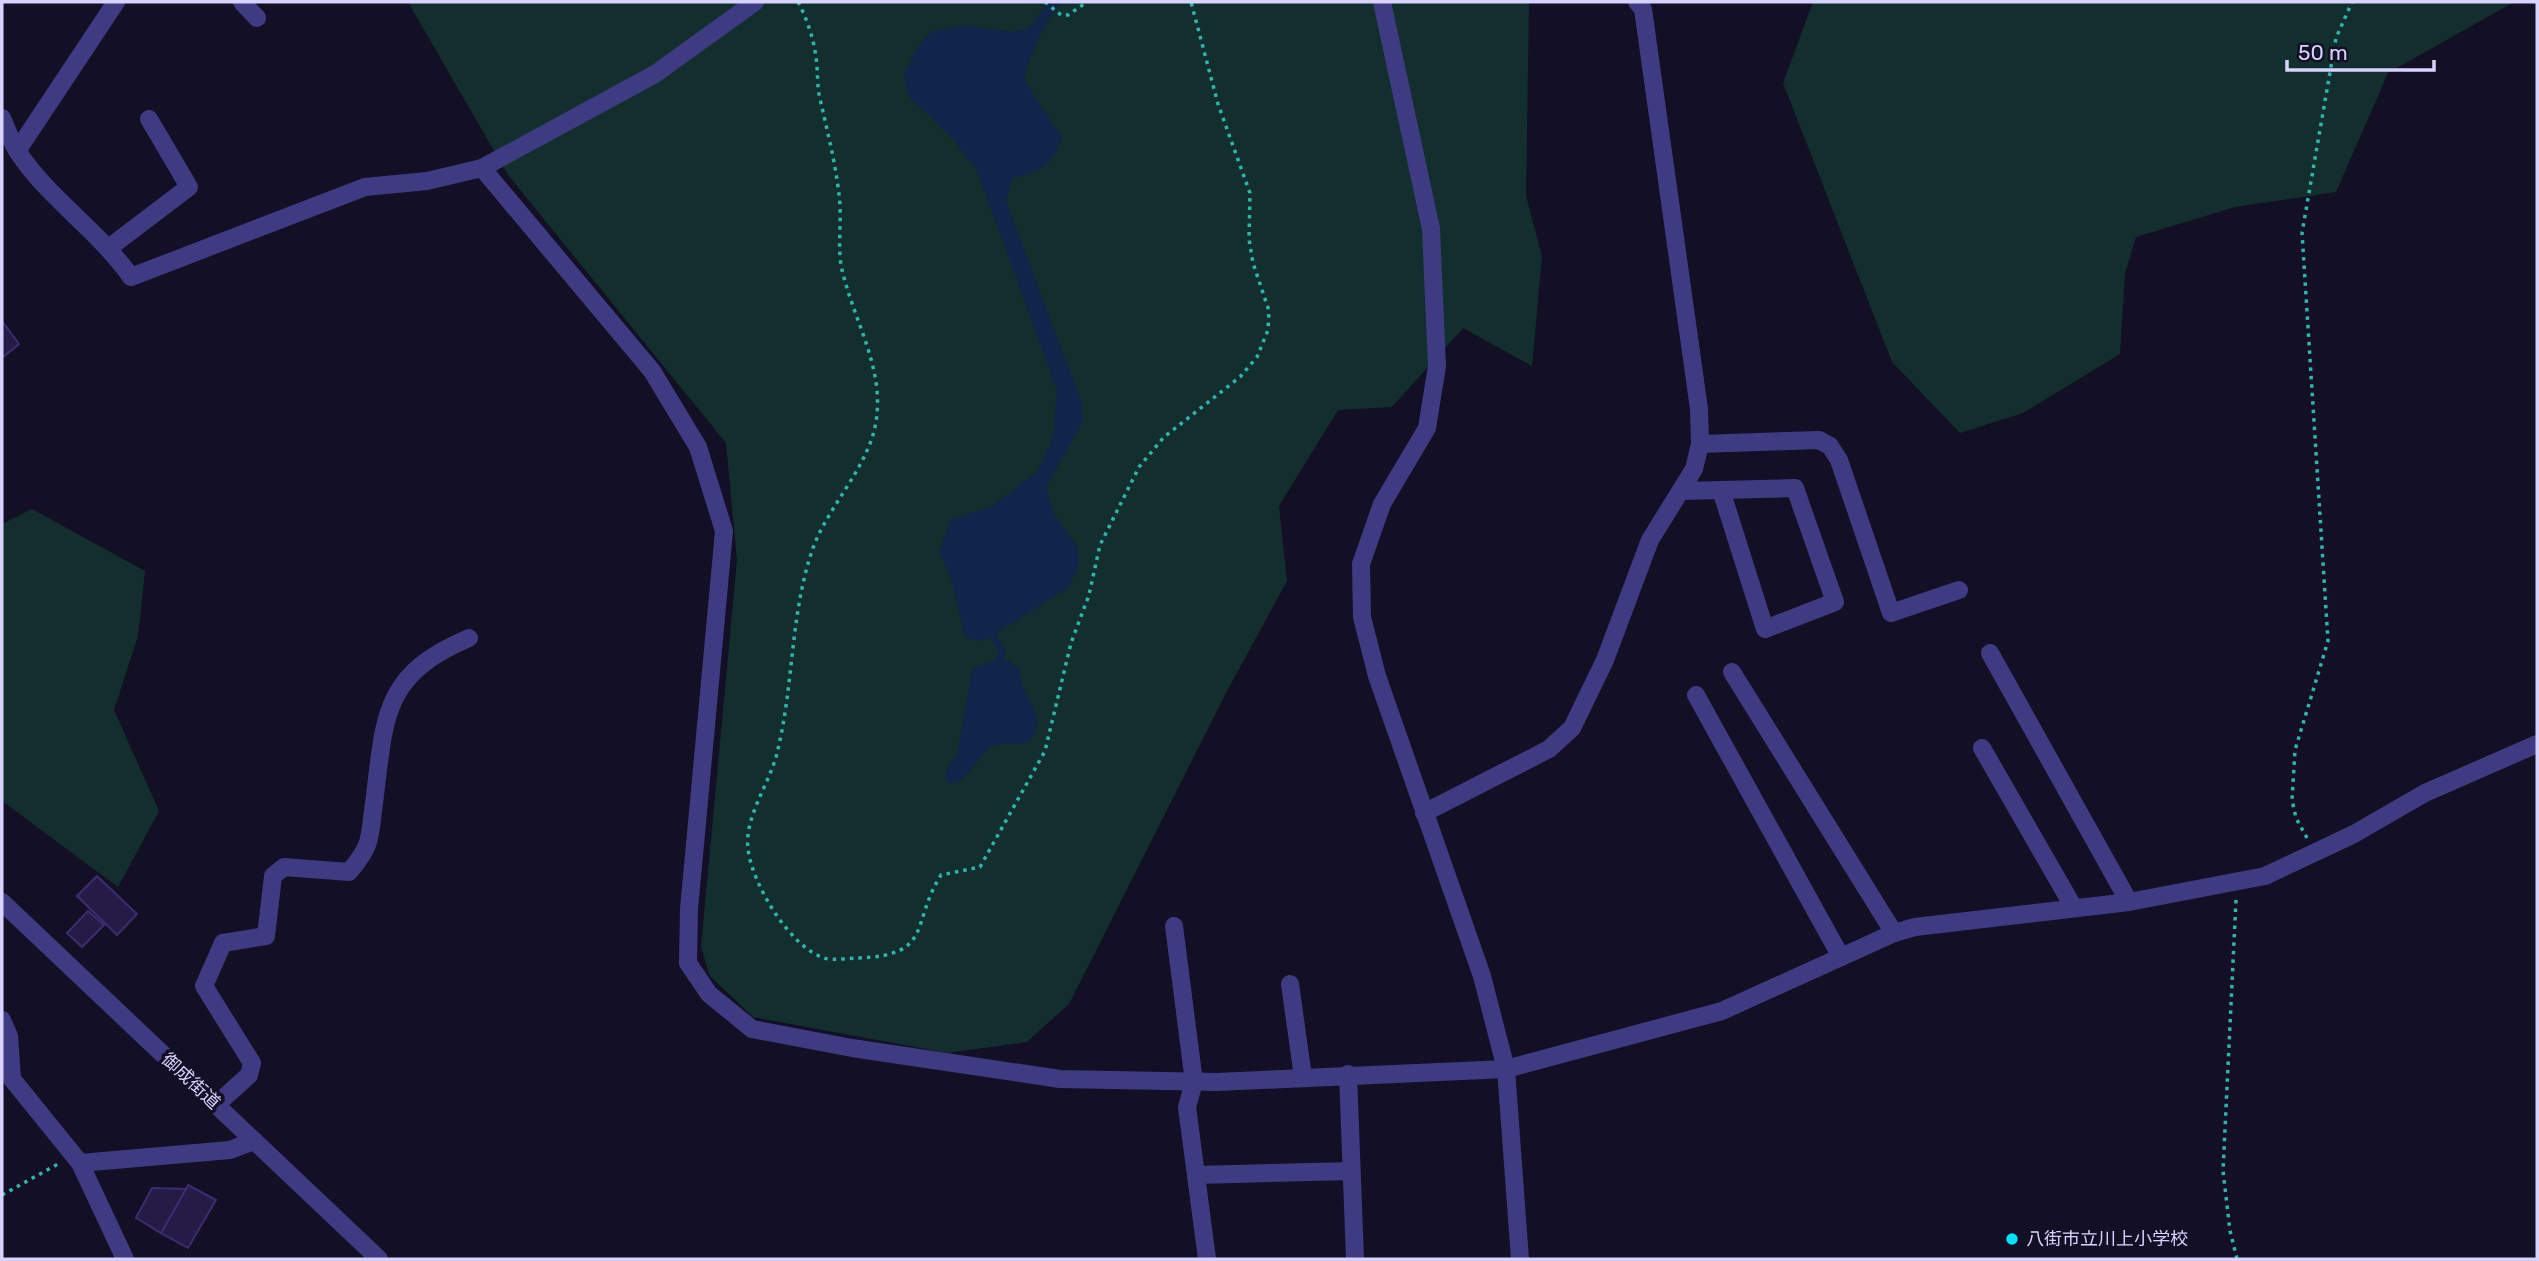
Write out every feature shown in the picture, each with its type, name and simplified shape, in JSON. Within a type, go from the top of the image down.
[{"type":"street","points":[[17,151],[116,2]]},
{"type":"street","points":[[242,2],[257,18]]},
{"type":"street","points":[[2,118],[17,151],[40,180],[110,247],[131,277],[365,187],[427,181],[482,168],[655,74],[755,2]]},
{"type":"street","points":[[1382,2],[1431,229],[1437,366],[1427,428],[1382,504],[1362,564],[1362,617],[1377,676],[1391,709],[1424,813],[1482,976],[1506,1069],[1520,1259]]},
{"type":"street","points":[[1424,813],[1549,749],[1572,728],[1605,660],[1650,540],[1694,469],[1700,444],[1699,409],[1655,78],[1643,9],[1637,2]]},
{"type":"street","points":[[110,247],[189,187],[149,119]]},
{"type":"street","points":[[482,168],[652,371],[698,447],[724,531],[689,909],[688,963],[709,994],[752,1029],[852,1048],[1060,1079],[1194,1082],[1506,1069],[1723,1011],[1894,933],[1915,927],[2129,902],[2236,884],[2265,876],[2313,851],[2354,834],[2424,793],[2537,744]]},
{"type":"street","points":[[1700,444],[1819,440],[1830,446],[1839,460],[1891,613],[1959,590]]},
{"type":"street","points":[[1682,491],[1794,488],[1835,602],[1765,629],[1721,490]]},
{"type":"street","points":[[216,1105],[249,1075],[252,1063],[204,986],[223,943],[266,936],[274,876],[284,867],[349,872],[368,850],[384,728],[396,691],[413,670],[437,652],[469,638]]},
{"type":"street","points":[[1990,653],[2129,902]]},
{"type":"street","points":[[1732,672],[1894,933]]},
{"type":"street","points":[[1696,695],[1841,957]]},
{"type":"street","points":[[1982,748],[2074,908]]},
{"type":"street","name":"御成街道","points":[[2,903],[379,1259]]},
{"type":"street","points":[[1174,926],[1194,1082],[1187,1107],[1207,1259]]},
{"type":"street","points":[[1290,984],[1303,1077]]},
{"type":"street","points":[[2,1020],[9,1036],[12,1079],[77,1159],[125,1259]]},
{"type":"street","points":[[1348,1074],[1355,1259]]},
{"type":"street","points":[[77,1159],[230,1150],[254,1141]]},
{"type":"street","points":[[1196,1175],[1351,1171]]},
{"type":"path","points":[[798,2],[806,18],[816,56],[818,90],[834,157],[840,204],[841,260],[878,380],[877,416],[872,442],[836,499],[812,551],[801,596],[777,754],[752,823],[747,850],[758,880],[794,940],[825,959],[876,957],[904,951],[917,938],[931,891],[941,875],[981,867],[1045,751],[1071,643],[1089,595],[1100,545],[1139,467],[1164,437],[1240,377],[1257,357],[1264,341],[1269,311],[1253,264],[1249,239],[1250,193],[1218,104],[1191,2]]},
{"type":"path","points":[[1045,2],[1061,15],[1068,15],[1087,2]]},
{"type":"path","points":[[2313,851],[2296,818],[2292,800],[2295,750],[2328,642],[2302,233],[2336,38],[2352,2]]},
{"type":"path","points":[[2236,884],[2223,1171],[2230,1231],[2237,1259]]},
{"type":"path","points":[[2,1195],[77,1159]]},
{"type":"green space","points":[[408,2],[1529,2],[1526,196],[1542,256],[1532,366],[1463,328],[1392,407],[1338,410],[1279,506],[1287,581],[1225,695],[1069,1004],[1027,1042],[947,1053],[753,1017],[710,976],[701,947],[737,560],[726,443],[508,175]]},
{"type":"green space","points":[[1813,2],[2514,2],[2388,73],[2336,192],[2235,207],[2136,237],[2125,274],[2120,354],[2023,413],[1960,433],[1892,362],[1783,83]]},
{"type":"green space","points":[[32,509],[145,571],[138,636],[114,710],[159,811],[118,887],[2,801],[2,524]]},
{"type":"water","points":[[1048,2],[1061,2],[1038,39],[1024,80],[1062,138],[1055,154],[1044,166],[1013,178],[1006,201],[1083,406],[1083,421],[1046,487],[1054,514],[1077,546],[1079,565],[1069,587],[996,633],[1005,650],[1004,658],[1020,669],[1021,681],[1036,713],[1036,730],[1030,742],[1001,744],[990,748],[964,777],[951,784],[945,777],[948,766],[957,756],[972,669],[995,660],[999,651],[989,637],[982,641],[965,637],[952,582],[939,551],[951,519],[992,506],[1038,471],[1053,438],[1057,390],[977,171],[952,138],[909,97],[904,75],[917,48],[932,31],[967,25],[1013,32],[1028,29]]},
{"type":"building","points":[[2,321],[19,344],[2,358]]},
{"type":"building","points":[[97,876],[137,914],[117,935],[77,896]]},
{"type":"building","points":[[88,911],[104,925],[82,947],[67,933]]},
{"type":"building","points":[[188,1185],[216,1200],[188,1248],[161,1233]]},
{"type":"building","points":[[152,1188],[186,1189],[161,1233],[136,1218]]},
{"type":"place","name":"八街市立川上小学校","points":[[2012,1239]]}]
